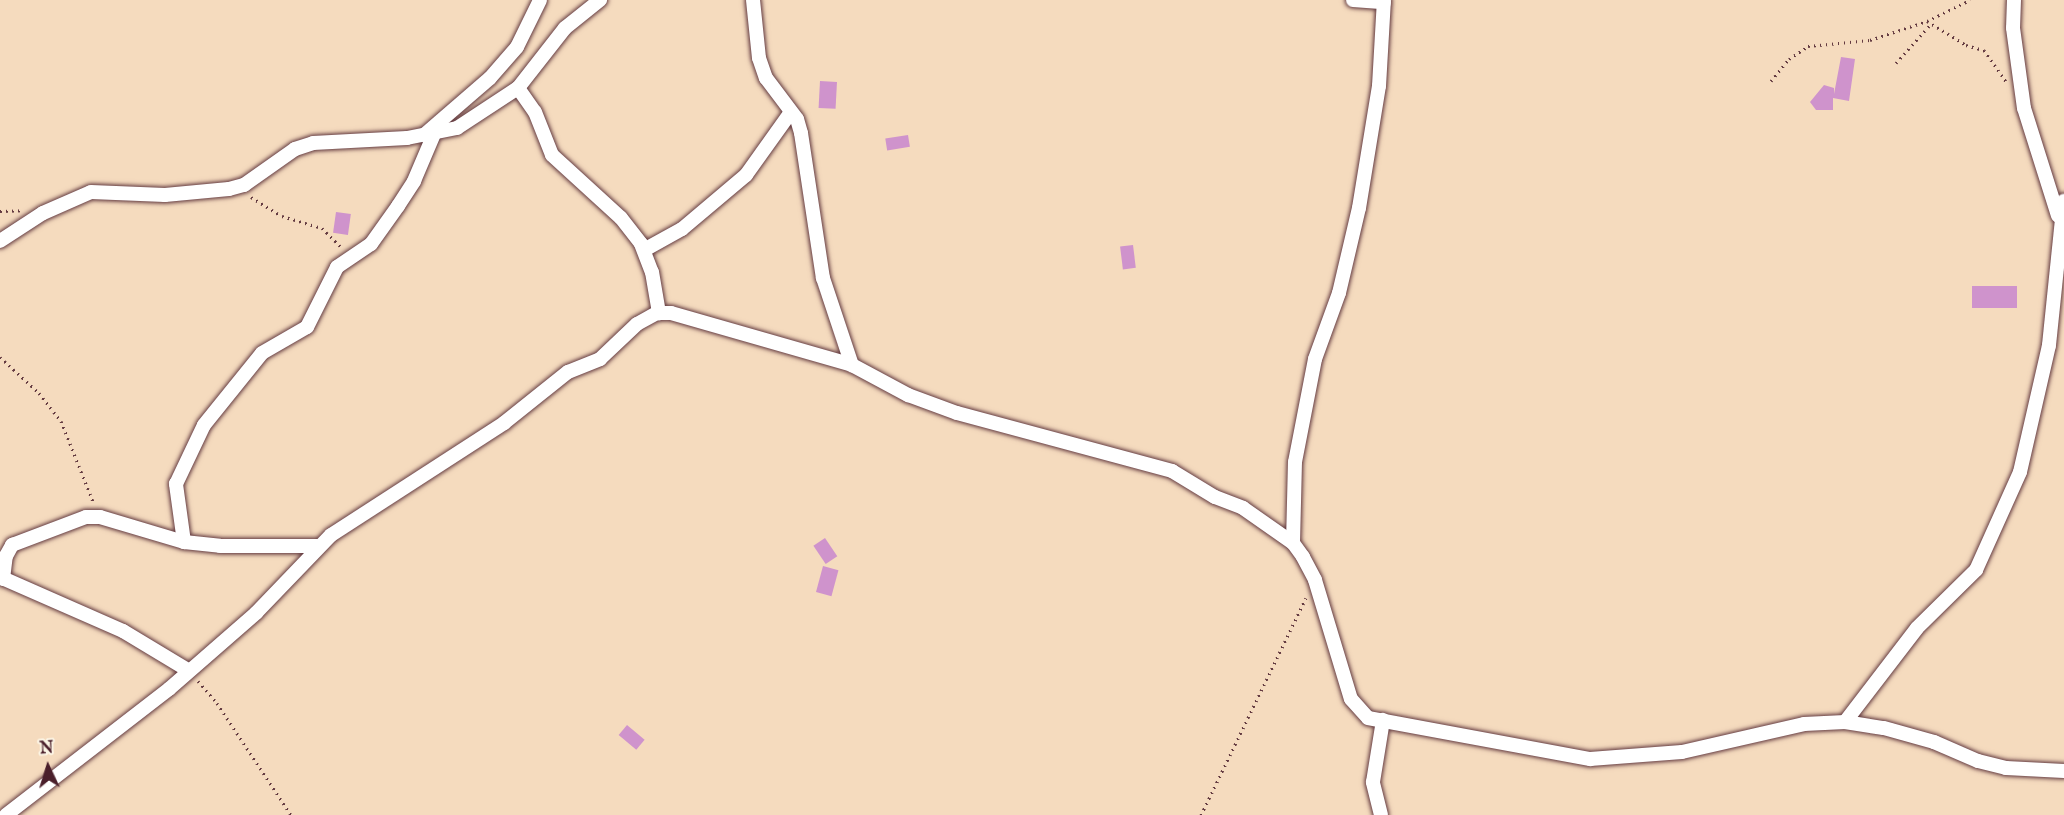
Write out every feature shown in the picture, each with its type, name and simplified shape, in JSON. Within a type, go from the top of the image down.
[{"type":"street","points":[[183,542],[176,484],[204,425],[262,353],[307,327],[337,267],[348,257],[371,244],[414,181],[429,134],[490,78],[517,47],[540,0]]},
{"type":"street","points":[[0,241],[43,213],[91,192],[165,195],[244,186],[295,149],[313,143],[429,134],[473,119],[518,88],[565,28],[600,0]]},
{"type":"street","points":[[753,0],[759,58],[766,78],[791,112],[801,133],[823,278],[852,365]]},
{"type":"street","points":[[1293,543],[1295,462],[1315,359],[1339,293],[1359,208],[1379,86],[1384,1],[1353,0]]},
{"type":"street","points":[[2014,0],[2013,28],[2024,108],[2060,226]]},
{"type":"street","points":[[518,88],[535,112],[552,155],[621,218],[644,250],[659,313]]},
{"type":"street","points":[[644,250],[682,229],[746,175],[791,112]]},
{"type":"street","points":[[1845,722],[1917,628],[1976,570],[1988,548],[2032,434],[2056,294],[2060,226],[2064,201]]},
{"type":"street","points":[[2056,294],[2064,319]]},
{"type":"street","points":[[6,815],[135,717],[256,613],[318,546],[504,423],[568,372],[600,359],[624,334],[659,313],[671,313],[852,365],[908,395],[957,413],[1172,471],[1215,497],[1243,508],[1293,543],[1315,580],[1351,699],[1368,718],[1590,759],[1682,752],[1804,724],[1845,722],[1924,739],[1978,761],[2006,768],[2064,771]]},
{"type":"street","points":[[188,670],[123,631],[2,578],[6,556],[12,545],[71,520],[100,517],[183,542],[318,546]]},
{"type":"street","points":[[1381,815],[1373,782],[1383,720]]},
{"type":"path","points":[[1771,81],[1789,59],[1808,46],[1870,40],[1927,21],[1970,0]]},
{"type":"path","points":[[1927,21],[1930,26],[1984,50],[2007,83]]},
{"type":"path","points":[[1896,63],[1930,26]]},
{"type":"path","points":[[244,186],[249,196],[262,205],[329,232],[348,257]]},
{"type":"path","points":[[0,357],[39,393],[61,422],[100,517]]},
{"type":"path","points":[[1201,815],[1258,689],[1315,580]]},
{"type":"path","points":[[188,670],[217,703],[291,815]]},
{"type":"building","points":[[1841,57],[1855,59],[1849,101],[1833,98],[1833,110],[1816,110],[1810,102],[1824,85],[1834,88],[1834,94]]},
{"type":"building","points":[[820,81],[837,82],[836,109],[819,108]]},
{"type":"building","points":[[908,135],[910,147],[887,150],[885,139]]},
{"type":"building","points":[[336,212],[351,214],[348,235],[333,233]]},
{"type":"building","points":[[1133,245],[1136,268],[1123,269],[1120,247]]},
{"type":"building","points":[[1972,286],[2017,286],[2017,308],[1972,308]]},
{"type":"building","points":[[825,538],[837,556],[826,564],[813,546]]},
{"type":"building","points":[[823,566],[838,570],[831,596],[816,592]]},
{"type":"building","points":[[627,725],[645,740],[636,750],[619,735]]}]
